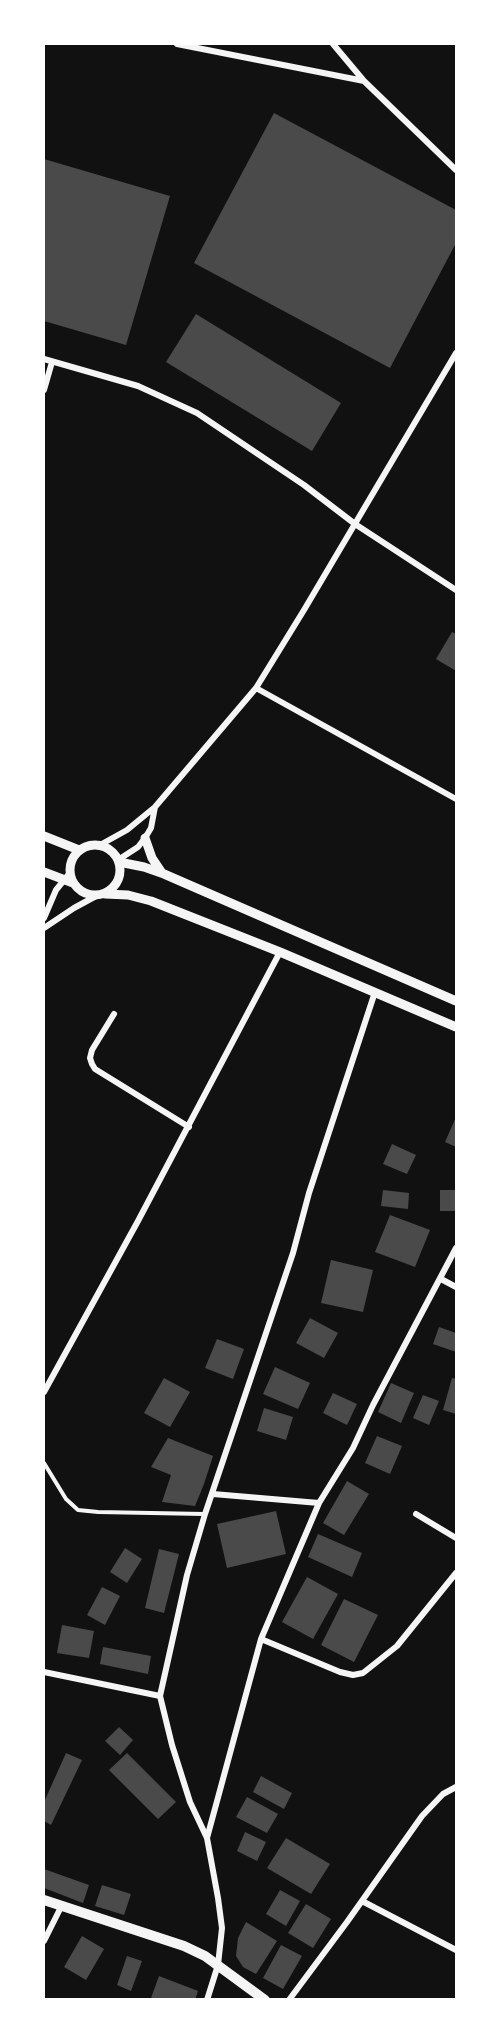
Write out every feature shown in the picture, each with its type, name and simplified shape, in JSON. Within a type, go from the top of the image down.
[{"type":"main road","points":[[44,1900],[184,1946],[218,1965],[265,2000]]},
{"type":"street","points":[[177,44],[364,81]]},
{"type":"street","points":[[333,44],[364,81],[456,170]]},
{"type":"street","points":[[44,918],[50,899],[68,879],[71,860],[79,850],[85,846],[100,845],[127,830],[155,807],[256,688],[456,353]]},
{"type":"street","points":[[44,359],[138,386],[197,413],[304,485],[355,524],[456,590]]},
{"type":"street","points":[[44,390],[52,362]]},
{"type":"street","points":[[256,688],[456,799]]},
{"type":"street","points":[[119,861],[129,855],[145,838],[151,828],[155,807]]},
{"type":"street","points":[[44,836],[79,850]]},
{"type":"street","points":[[145,838],[152,858],[164,874]]},
{"type":"street","points":[[44,928],[74,908],[112,888],[118,881],[119,861],[111,850],[100,845]]},
{"type":"street","points":[[119,861],[164,874],[456,1001]]},
{"type":"street","points":[[44,872],[68,879],[79,890],[88,894],[128,895],[151,901],[280,952],[456,1027]]},
{"type":"street","points":[[44,1392],[189,1126],[280,952]]},
{"type":"street","points":[[207,2000],[218,1965],[222,1928],[207,1838],[187,1791],[172,1745],[160,1696],[187,1575],[205,1514],[293,1253],[309,1193],[375,992]]},
{"type":"street","points":[[114,1014],[92,1050],[90,1058],[95,1069],[189,1126]]},
{"type":"street","points":[[207,1838],[261,1639],[319,1503],[353,1448],[373,1405],[456,1248]]},
{"type":"street","points":[[441,1279],[456,1287]]},
{"type":"street","points":[[213,1494],[319,1503]]},
{"type":"street","points":[[416,1514],[456,1538]]},
{"type":"street","points":[[261,1639],[340,1672],[353,1675],[363,1673],[397,1646],[456,1574]]},
{"type":"street","points":[[44,1672],[160,1696]]},
{"type":"street","points":[[289,2000],[422,1816],[443,1794],[456,1787]]},
{"type":"street","points":[[362,1901],[456,1950]]},
{"type":"street","points":[[44,1941],[61,1907]]},
{"type":"lane","points":[[44,1463],[66,1499],[78,1510],[205,1514]]},
{"type":"building","points":[[274,113],[456,210],[456,243],[390,368],[194,263]]},
{"type":"building","points":[[44,159],[170,196],[126,345],[44,321]]},
{"type":"building","points":[[196,314],[341,403],[312,451],[166,362]]},
{"type":"building","points":[[452,632],[456,634],[456,671],[436,659]]},
{"type":"building","points":[[456,1117],[456,1147],[445,1142]]},
{"type":"building","points":[[392,1144],[416,1155],[407,1174],[383,1164]]},
{"type":"building","points":[[383,1190],[409,1193],[408,1209],[381,1206]]},
{"type":"building","points":[[440,1190],[456,1190],[456,1211],[440,1211]]},
{"type":"building","points":[[390,1215],[430,1230],[415,1267],[375,1252]]},
{"type":"building","points":[[331,1260],[373,1270],[363,1312],[321,1303]]},
{"type":"building","points":[[310,1318],[338,1333],[324,1358],[296,1343]]},
{"type":"building","points":[[439,1327],[456,1333],[456,1352],[433,1344]]},
{"type":"building","points":[[217,1339],[244,1349],[233,1379],[205,1368]]},
{"type":"building","points":[[275,1367],[310,1383],[298,1409],[263,1394]]},
{"type":"building","points":[[164,1378],[190,1392],[170,1427],[144,1413]]},
{"type":"building","points":[[452,1378],[456,1379],[456,1414],[443,1410]]},
{"type":"building","points":[[391,1383],[414,1393],[401,1423],[378,1412]]},
{"type":"building","points":[[333,1393],[357,1404],[347,1425],[323,1413]]},
{"type":"building","points":[[423,1395],[439,1401],[429,1425],[413,1418]]},
{"type":"building","points":[[264,1408],[293,1417],[286,1440],[257,1431]]},
{"type":"building","points":[[377,1436],[402,1446],[390,1474],[365,1463]]},
{"type":"building","points":[[168,1438],[213,1456],[195,1506],[162,1502],[171,1475],[151,1467]]},
{"type":"building","points":[[347,1481],[369,1494],[344,1535],[323,1523]]},
{"type":"building","points":[[276,1511],[286,1554],[227,1568],[217,1524]]},
{"type":"building","points":[[318,1534],[362,1553],[352,1577],[308,1557]]},
{"type":"building","points":[[125,1548],[142,1559],[127,1583],[110,1572]]},
{"type":"building","points":[[159,1549],[179,1554],[164,1613],[145,1608]]},
{"type":"building","points":[[307,1577],[338,1594],[313,1639],[282,1622]]},
{"type":"building","points":[[102,1587],[120,1596],[105,1625],[87,1615]]},
{"type":"building","points":[[344,1599],[378,1615],[354,1662],[321,1645]]},
{"type":"building","points":[[62,1625],[94,1631],[89,1658],[57,1653]]},
{"type":"building","points":[[103,1647],[151,1656],[148,1674],[100,1664]]},
{"type":"building","points":[[119,1727],[133,1740],[120,1755],[105,1741]]},
{"type":"building","points":[[66,1753],[82,1760],[51,1825],[44,1821],[44,1802]]},
{"type":"building","points":[[127,1753],[176,1802],[158,1819],[109,1770]]},
{"type":"building","points":[[261,1776],[292,1793],[284,1809],[253,1792]]},
{"type":"building","points":[[247,1797],[278,1814],[267,1833],[236,1817]]},
{"type":"building","points":[[245,1832],[266,1842],[257,1861],[237,1851]]},
{"type":"building","points":[[286,1838],[330,1864],[311,1894],[267,1868]]},
{"type":"building","points":[[44,1869],[89,1885],[83,1903],[44,1888]]},
{"type":"building","points":[[102,1885],[131,1894],[124,1915],[95,1906]]},
{"type":"building","points":[[280,1890],[300,1901],[286,1926],[266,1914]]},
{"type":"building","points":[[306,1904],[331,1919],[313,1948],[288,1933]]},
{"type":"building","points":[[246,1922],[277,1941],[256,1974],[243,1967],[236,1956],[238,1938]]},
{"type":"building","points":[[82,1936],[104,1949],[86,1980],[64,1967]]},
{"type":"building","points":[[281,1945],[302,1956],[283,1989],[263,1978]]},
{"type":"building","points":[[127,1956],[142,1961],[131,1991],[117,1985]]},
{"type":"building","points":[[159,1976],[198,1991],[195,2000],[151,1998]]}]
